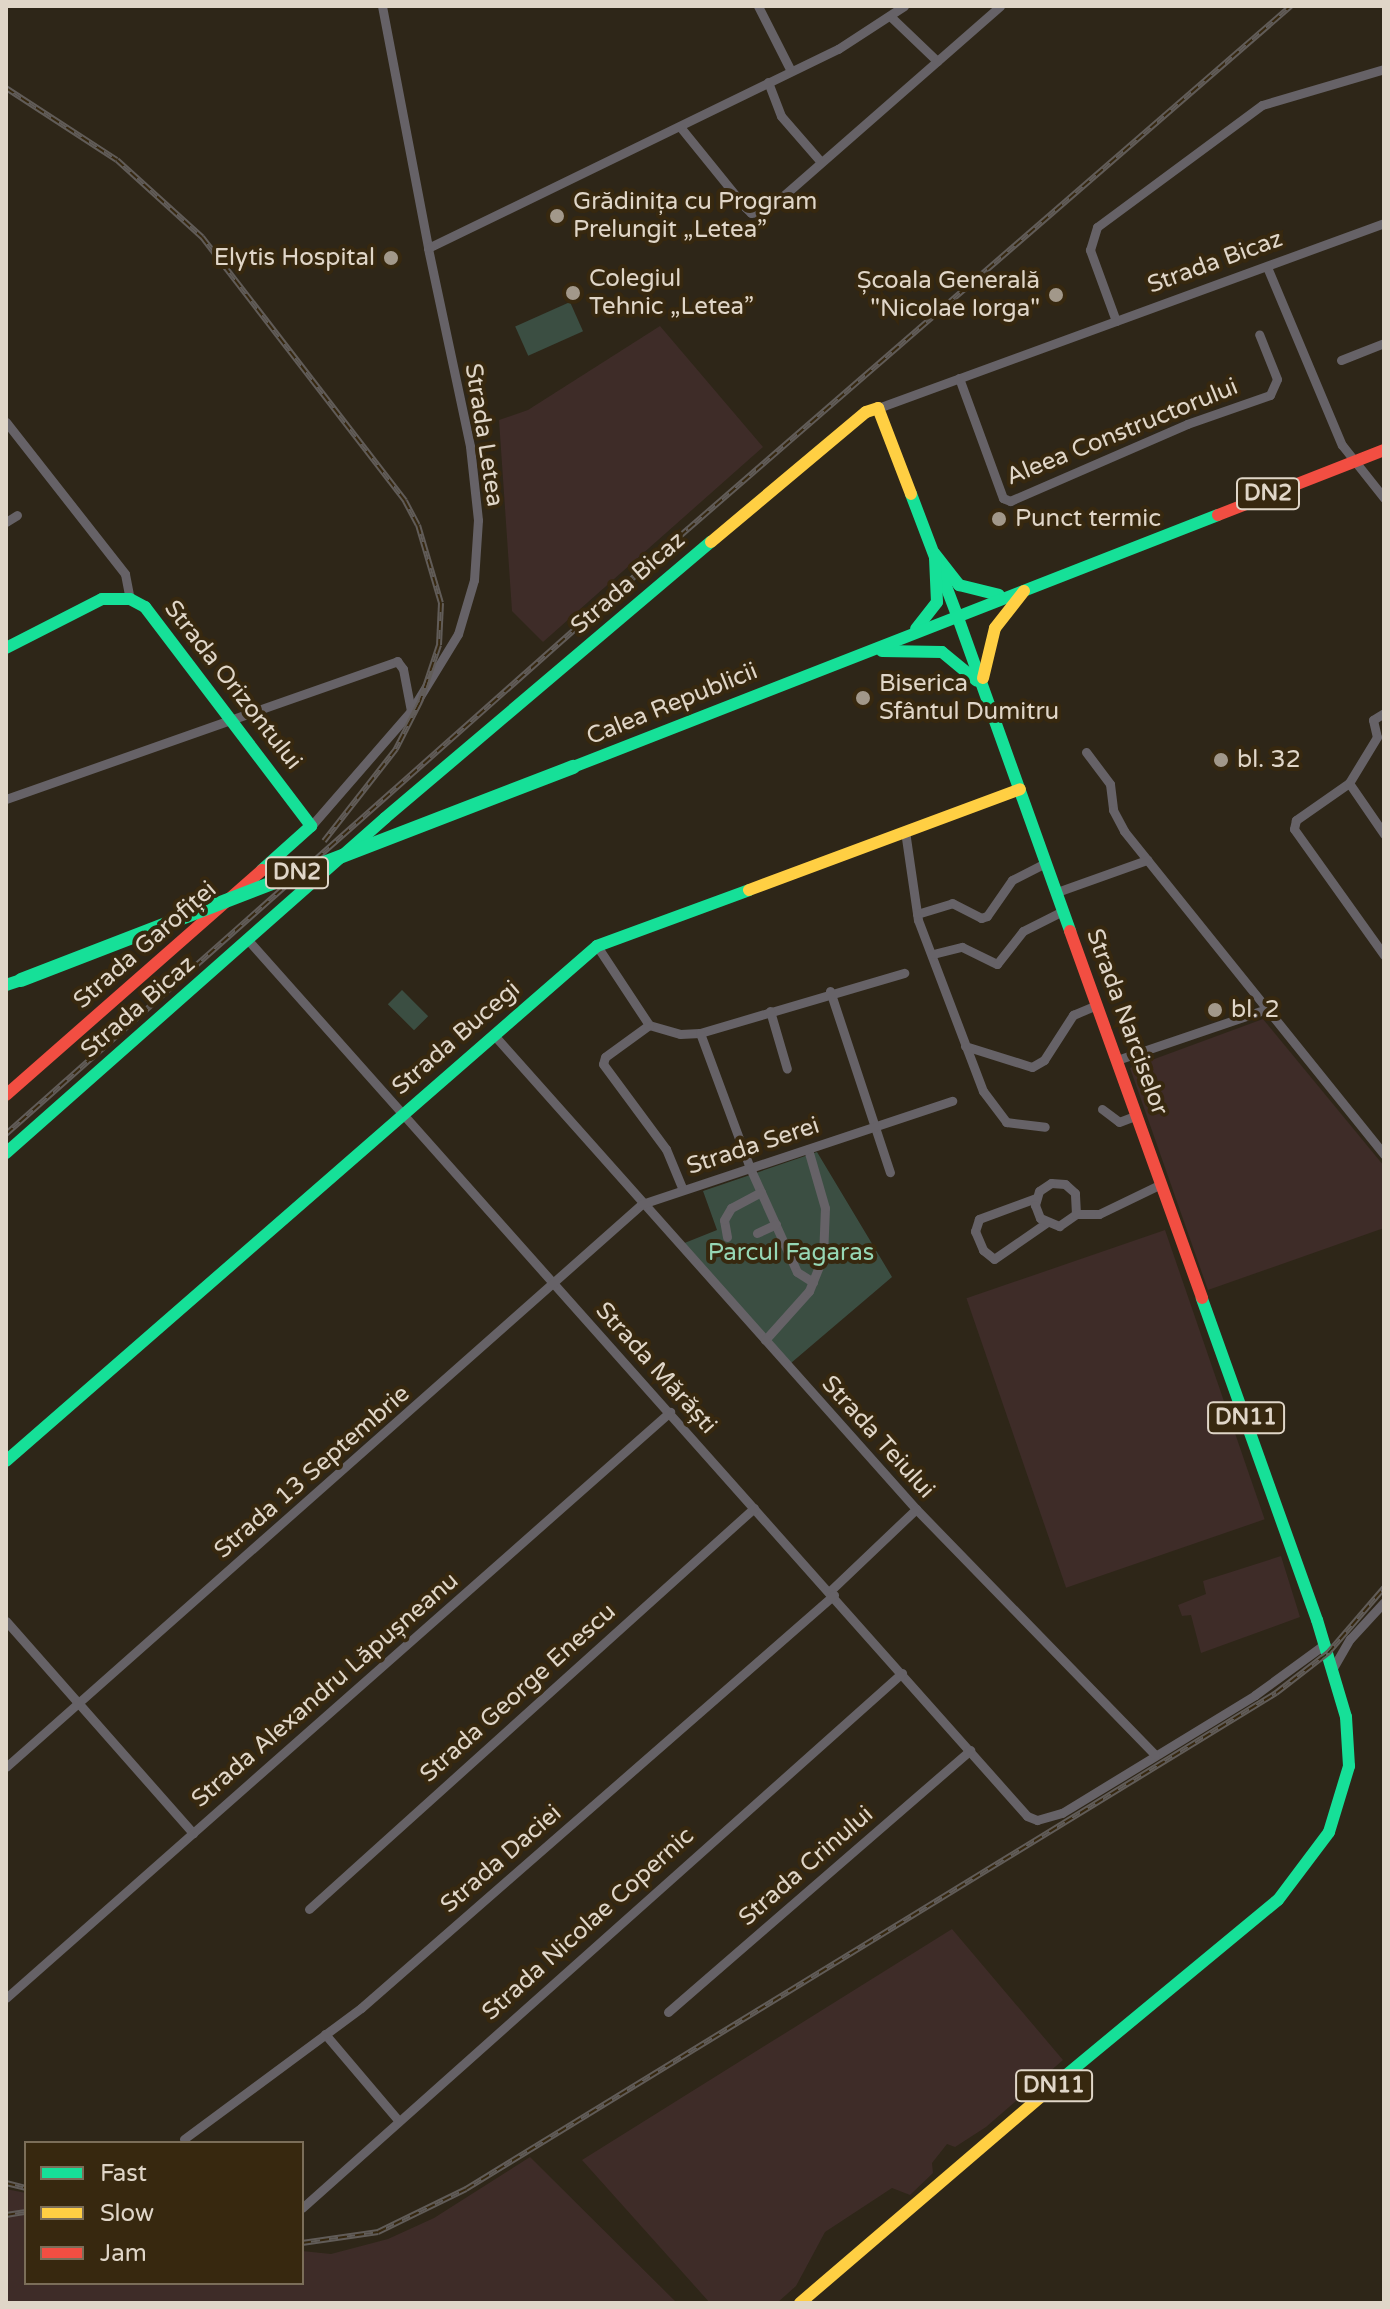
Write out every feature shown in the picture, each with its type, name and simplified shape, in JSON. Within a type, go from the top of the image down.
[{"type":"main road","name":"Strada Narciselor","points":[[878,408],[1020,789],[1326,1648]]},
{"type":"main road","name":"Strada Bicaz","points":[[6,1153],[843,427],[878,408]]},
{"type":"main road","name":"Calea Republicii","points":[[6,985],[1384,450]]},
{"type":"main road","points":[[934,553],[969,591],[1019,591]]},
{"type":"main road","points":[[913,632],[937,602],[934,553]]},
{"type":"main road","name":"DN11","points":[[984,690],[985,662],[995,628],[1019,591]]},
{"type":"main road","points":[[6,648],[84,605],[130,599]]},
{"type":"main road","name":"Strada Orizontului","points":[[130,599],[165,627],[311,826]]},
{"type":"main road","name":"DN11","points":[[854,656],[929,648],[964,666],[984,690]]},
{"type":"main road","name":"Strada Bucegi","points":[[6,1461],[597,946],[1020,789]]},
{"type":"main road","name":"Strada Garofiței","points":[[6,1095],[311,826]]},
{"type":"main road","name":"DN11","points":[[800,2303],[917,2198],[1262,1916],[1300,1877],[1329,1832],[1347,1783],[1348,1728],[1326,1648]]},
{"type":"street","name":"Strada Letea","points":[[311,826],[411,711],[458,634],[474,580],[478,520],[470,446],[382,6]]},
{"type":"street","points":[[758,6],[791,71]]},
{"type":"street","points":[[428,248],[681,128],[891,17],[904,6]]},
{"type":"street","points":[[681,128],[751,213],[766,211],[1000,6]]},
{"type":"street","points":[[891,17],[937,61]]},
{"type":"street","points":[[1116,321],[1090,250],[1097,227],[1262,105],[1384,69]]},
{"type":"street","points":[[768,82],[781,116],[821,162]]},
{"type":"street","name":"Strada Bicaz","points":[[878,408],[1384,223]]},
{"type":"street","points":[[1267,267],[1353,462],[1384,498]]},
{"type":"street","name":"Aleea Constructorului","points":[[959,378],[1003,498],[1010,501],[1187,424],[1270,395],[1277,379],[1259,334]]},
{"type":"street","points":[[1341,360],[1384,343]]},
{"type":"street","name":"Strada Orizontului","points":[[6,422],[125,574],[130,599]]},
{"type":"street","points":[[6,522],[17,515]]},
{"type":"street","points":[[6,799],[397,661],[403,669],[411,711]]},
{"type":"street","points":[[1384,713],[1373,720],[1377,737],[1349,783],[1296,820],[1294,829],[1384,955]]},
{"type":"street","points":[[1086,752],[1110,784],[1113,810],[1124,831],[1384,1154]]},
{"type":"street","points":[[1349,783],[1384,834]]},
{"type":"street","points":[[905,831],[917,914],[983,1091],[1006,1122],[1045,1127]]},
{"type":"street","points":[[1057,892],[1147,860]]},
{"type":"street","points":[[917,914],[952,903],[981,918],[987,916],[1012,880],[1046,863]]},
{"type":"street","points":[[933,954],[962,947],[997,964],[1023,931],[1063,911]]},
{"type":"street","name":"Strada Mărăști","points":[[248,940],[832,1593],[1027,1816],[1037,1820],[1062,1813],[1155,1755]]},
{"type":"street","points":[[597,946],[649,1025],[680,1034],[700,1033],[830,991],[904,973]]},
{"type":"street","points":[[830,991],[890,1172]]},
{"type":"street","points":[[965,1046],[1032,1067],[1044,1060],[1073,1015],[1097,1005]]},
{"type":"street","points":[[1117,1060],[1267,1009]]},
{"type":"street","points":[[770,1011],[787,1069]]},
{"type":"street","points":[[649,1025],[603,1064],[666,1149],[683,1190]]},
{"type":"street","points":[[700,1033],[750,1168],[797,1272],[813,1282]]},
{"type":"street","name":"Strada Teiului","points":[[493,1034],[916,1509],[1155,1755]]},
{"type":"street","name":"Strada Serei","points":[[642,1204],[952,1101]]},
{"type":"street","points":[[1102,1109],[1119,1122],[1137,1115]]},
{"type":"street","points":[[765,1340],[813,1282],[826,1232],[808,1149]]},
{"type":"street","points":[[1076,1214],[1078,1200],[1065,1184],[1044,1186],[1036,1198],[1036,1212],[1046,1223],[1059,1226],[1076,1214],[1099,1214],[1161,1184]]},
{"type":"street","points":[[727,1237],[724,1220],[731,1208],[761,1192]]},
{"type":"street","points":[[1036,1198],[979,1219],[975,1231],[983,1250],[994,1259],[1046,1223]]},
{"type":"street","name":"Strada 13 Septembrie","points":[[6,1767],[555,1286],[642,1204]]},
{"type":"street","points":[[757,1233],[776,1224]]},
{"type":"street","name":"Strada Alexandru Lăpușneanu","points":[[6,1998],[670,1412]]},
{"type":"street","name":"Strada George Enescu","points":[[309,1909],[754,1508]]},
{"type":"street","name":"Strada Daciei","points":[[184,2139],[325,2034],[832,1593],[916,1509]]},
{"type":"street","points":[[1333,1668],[1350,1639],[1384,1602]]},
{"type":"street","points":[[6,1621],[193,1833]]},
{"type":"street","points":[[1155,1755],[1326,1648]]},
{"type":"street","name":"Strada Nicolae Copernic","points":[[304,2206],[902,1673]]},
{"type":"street","name":"Strada Crinului","points":[[668,2012],[970,1750]]},
{"type":"street","points":[[325,2034],[398,2120]]},
{"type":"shaded area","points":[[660,326],[763,447],[543,642],[512,611],[499,420],[528,410]]},
{"type":"shaded area","points":[[1263,1019],[1384,1166],[1384,1228],[1208,1290],[1130,1068]]},
{"type":"shaded area","points":[[1165,1230],[1265,1519],[1066,1588],[966,1298]]},
{"type":"shaded area","points":[[1281,1556],[1300,1617],[1201,1653],[1191,1615],[1182,1616],[1178,1605],[1206,1594],[1203,1581]]},
{"type":"shaded area","points":[[952,1929],[1063,2060],[986,2127],[955,2147],[947,2144],[932,2163],[933,2173],[910,2195],[892,2188],[825,2232],[796,2286],[777,2303],[710,2303],[582,2160]]},
{"type":"shaded area","points":[[530,2157],[677,2303],[6,2303],[6,2189],[24,2193],[24,2285],[304,2285],[304,2251],[331,2254],[388,2239],[434,2218]]},
{"type":"green space","points":[[570,302],[583,331],[528,356],[515,326]]},
{"type":"green space","points":[[402,990],[428,1016],[414,1030],[388,1004]]},
{"type":"green space","name":"Parcul Fagaras","points":[[817,1152],[892,1277],[791,1363],[682,1244],[717,1230],[703,1191]]},
{"type":"railway","points":[[6,1134],[688,529],[1291,6]]},
{"type":"railway","points":[[6,88],[117,160],[202,237],[405,501],[418,525],[441,603],[439,645],[420,702],[396,749],[324,841]]},
{"type":"railway","points":[[304,2243],[378,2232],[466,2189],[1276,1693],[1328,1653],[1384,1588]]},
{"type":"railway","points":[[6,2183],[24,2188]]},
{"type":"railway","points":[[6,2215],[24,2212]]},
{"type":"traffic: fast","points":[[911,494],[957,615]]},
{"type":"traffic: fast","points":[[573,767],[1218,515]]},
{"type":"traffic: fast","points":[[6,1153],[385,818],[711,542]]},
{"type":"traffic: fast","points":[[934,553],[959,585],[999,595]]},
{"type":"traffic: fast","points":[[916,629],[937,602],[935,558]]},
{"type":"traffic: fast","points":[[6,648],[102,599],[130,599],[145,607],[311,826],[262,870]]},
{"type":"traffic: fast","points":[[957,615],[1070,931]]},
{"type":"traffic: fast","points":[[882,651],[942,652],[977,681]]},
{"type":"traffic: fast","points":[[21,980],[573,767]]},
{"type":"traffic: fast","points":[[6,1461],[597,946],[749,890]]},
{"type":"traffic: fast","points":[[6,985],[21,980]]},
{"type":"traffic: fast","points":[[1065,2076],[1278,1900],[1329,1832],[1349,1766],[1346,1717],[1317,1620],[1202,1298]]},
{"type":"traffic: slow","points":[[711,542],[866,412],[878,408],[911,494]]},
{"type":"traffic: slow","points":[[983,678],[995,628],[1024,591]]},
{"type":"traffic: slow","points":[[749,890],[1020,789]]},
{"type":"traffic: slow","points":[[800,2303],[1065,2076]]},
{"type":"traffic: jam","points":[[1218,515],[1384,450]]},
{"type":"traffic: jam","points":[[6,1095],[262,870]]},
{"type":"traffic: jam","points":[[1070,931],[1202,1298]]},
{"type":"place","name":"Grădinița cu Program Prelungit „Letea”","points":[[557,216]]},
{"type":"place","name":"Elytis Hospital","points":[[391,258]]},
{"type":"place","name":"Colegiul Tehnic „Letea”","points":[[573,293]]},
{"type":"place","name":"Școala Generală \"Nicolae Iorga\"","points":[[1056,295]]},
{"type":"place","name":"Punct termic","points":[[999,519]]},
{"type":"place","name":"Biserica Sfântul Dumitru","points":[[863,698]]},
{"type":"place","name":"bl. 32","points":[[1221,760]]},
{"type":"place","name":"bl. 2","points":[[1215,1010]]}]
